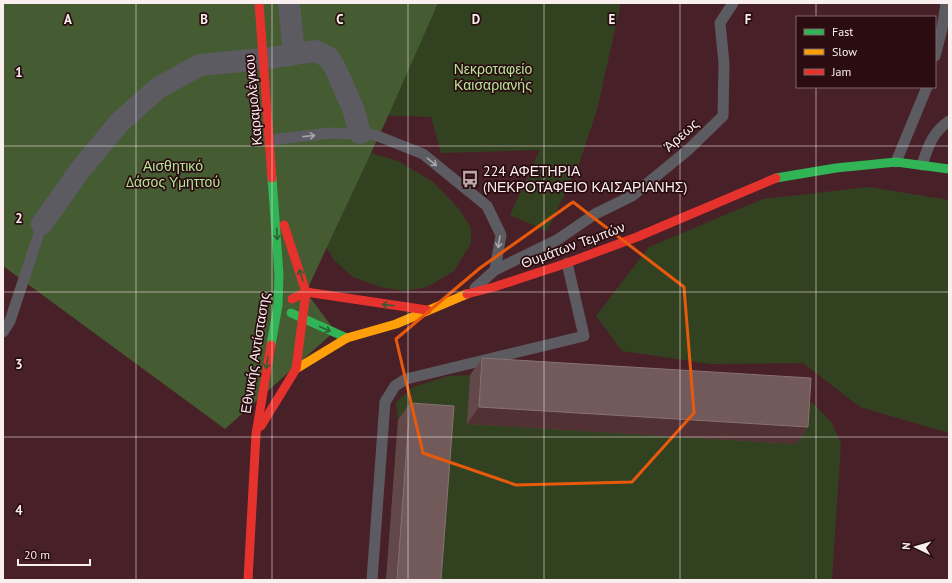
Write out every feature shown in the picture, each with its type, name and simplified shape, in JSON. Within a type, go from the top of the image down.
[{"type":"main road","name":"Καραμολέγκου","points":[[259,3],[275,195]]},
{"type":"main road","name":"Θυμάτων Τεμπών","points":[[296,369],[347,338],[396,324],[470,293],[494,287],[567,263],[637,236],[773,179],[836,168],[896,162],[949,169]]},
{"type":"main road","name":"Εθνικής Αντίστασης","points":[[256,434],[296,369],[306,292],[275,195]]},
{"type":"main road","name":"Εθνικής Αντίστασης","points":[[247,579],[256,434],[278,305],[279,275],[275,195]]},
{"type":"main road","points":[[278,305],[306,292],[427,310]]},
{"type":"main road","points":[[278,305],[303,319],[347,338]]},
{"type":"street","points":[[289,3],[294,54]]},
{"type":"street","points":[[42,224],[80,170],[119,123],[158,88],[200,65],[263,59],[315,51],[328,57],[335,68],[353,108],[360,133]]},
{"type":"lane","name":"Άρεως","points":[[495,270],[557,240],[596,214],[632,196],[688,150],[723,116],[724,64],[720,23],[733,3]]},
{"type":"lane","points":[[936,52],[942,29],[946,3]]},
{"type":"lane","points":[[896,162],[927,88]]},
{"type":"lane","points":[[922,165],[928,144],[939,128],[949,121]]},
{"type":"lane","points":[[270,140],[330,134],[375,134],[423,154],[487,206],[501,235],[495,270],[470,293]]},
{"type":"lane","points":[[3,332],[10,321],[42,224]]},
{"type":"lane","points":[[372,580],[385,402],[392,389],[406,379],[584,336],[567,263]]},
{"type":"highlighted area","points":[[573,202],[684,287],[694,413],[632,482],[516,485],[423,453],[396,339],[480,268]]},
{"type":"green space","name":"Αισθητικό Δάσος Υμηττού","points":[[3,3],[438,3],[385,123],[306,292],[335,331],[225,429],[3,266]]},
{"type":"green space","name":"Νεκροταφείο Καισαριανής","points":[[332,3],[621,3],[597,110],[579,164],[547,231],[510,215],[540,150],[441,153],[431,117],[371,115]]},
{"type":"green space","points":[[368,152],[398,161],[433,182],[459,209],[471,228],[471,243],[454,271],[427,287],[405,291],[380,287],[353,277],[334,260],[321,238]]},
{"type":"green space","points":[[869,187],[949,200],[949,433],[860,407],[803,363],[711,364],[622,351],[596,316],[649,247],[763,199]]},
{"type":"green space","points":[[470,375],[799,395],[815,405],[831,422],[841,443],[832,580],[386,580],[398,420],[396,402],[413,387],[448,376]]},
{"type":"building","points":[[482,358],[811,378],[808,427],[479,407]]},
{"type":"building","points":[[410,403],[454,406],[441,580],[397,580]]},
{"type":"traffic: fast","points":[[776,178],[836,168],[896,162],[949,169]]},
{"type":"traffic: fast","points":[[271,345],[278,305],[279,275],[272,178]]},
{"type":"traffic: fast","points":[[291,313],[347,338]]},
{"type":"traffic: slow","points":[[296,369],[347,338],[396,324],[467,294]]},
{"type":"traffic: jam","points":[[259,3],[272,178]]},
{"type":"traffic: jam","points":[[467,294],[494,287],[567,263],[637,237],[776,178]]},
{"type":"traffic: jam","points":[[261,426],[296,369],[306,292],[284,225]]},
{"type":"traffic: jam","points":[[292,299],[306,292],[427,310]]},
{"type":"traffic: jam","points":[[248,580],[256,434],[271,345]]},
{"type":"place","name":"224 ΑΦΕΤΗΡΙΑ (ΝΕΚΡΟΤΑΦΕΙΟ ΚΑΙΣΑΡΙΑΝΗΣ)","points":[[470,179]]}]
